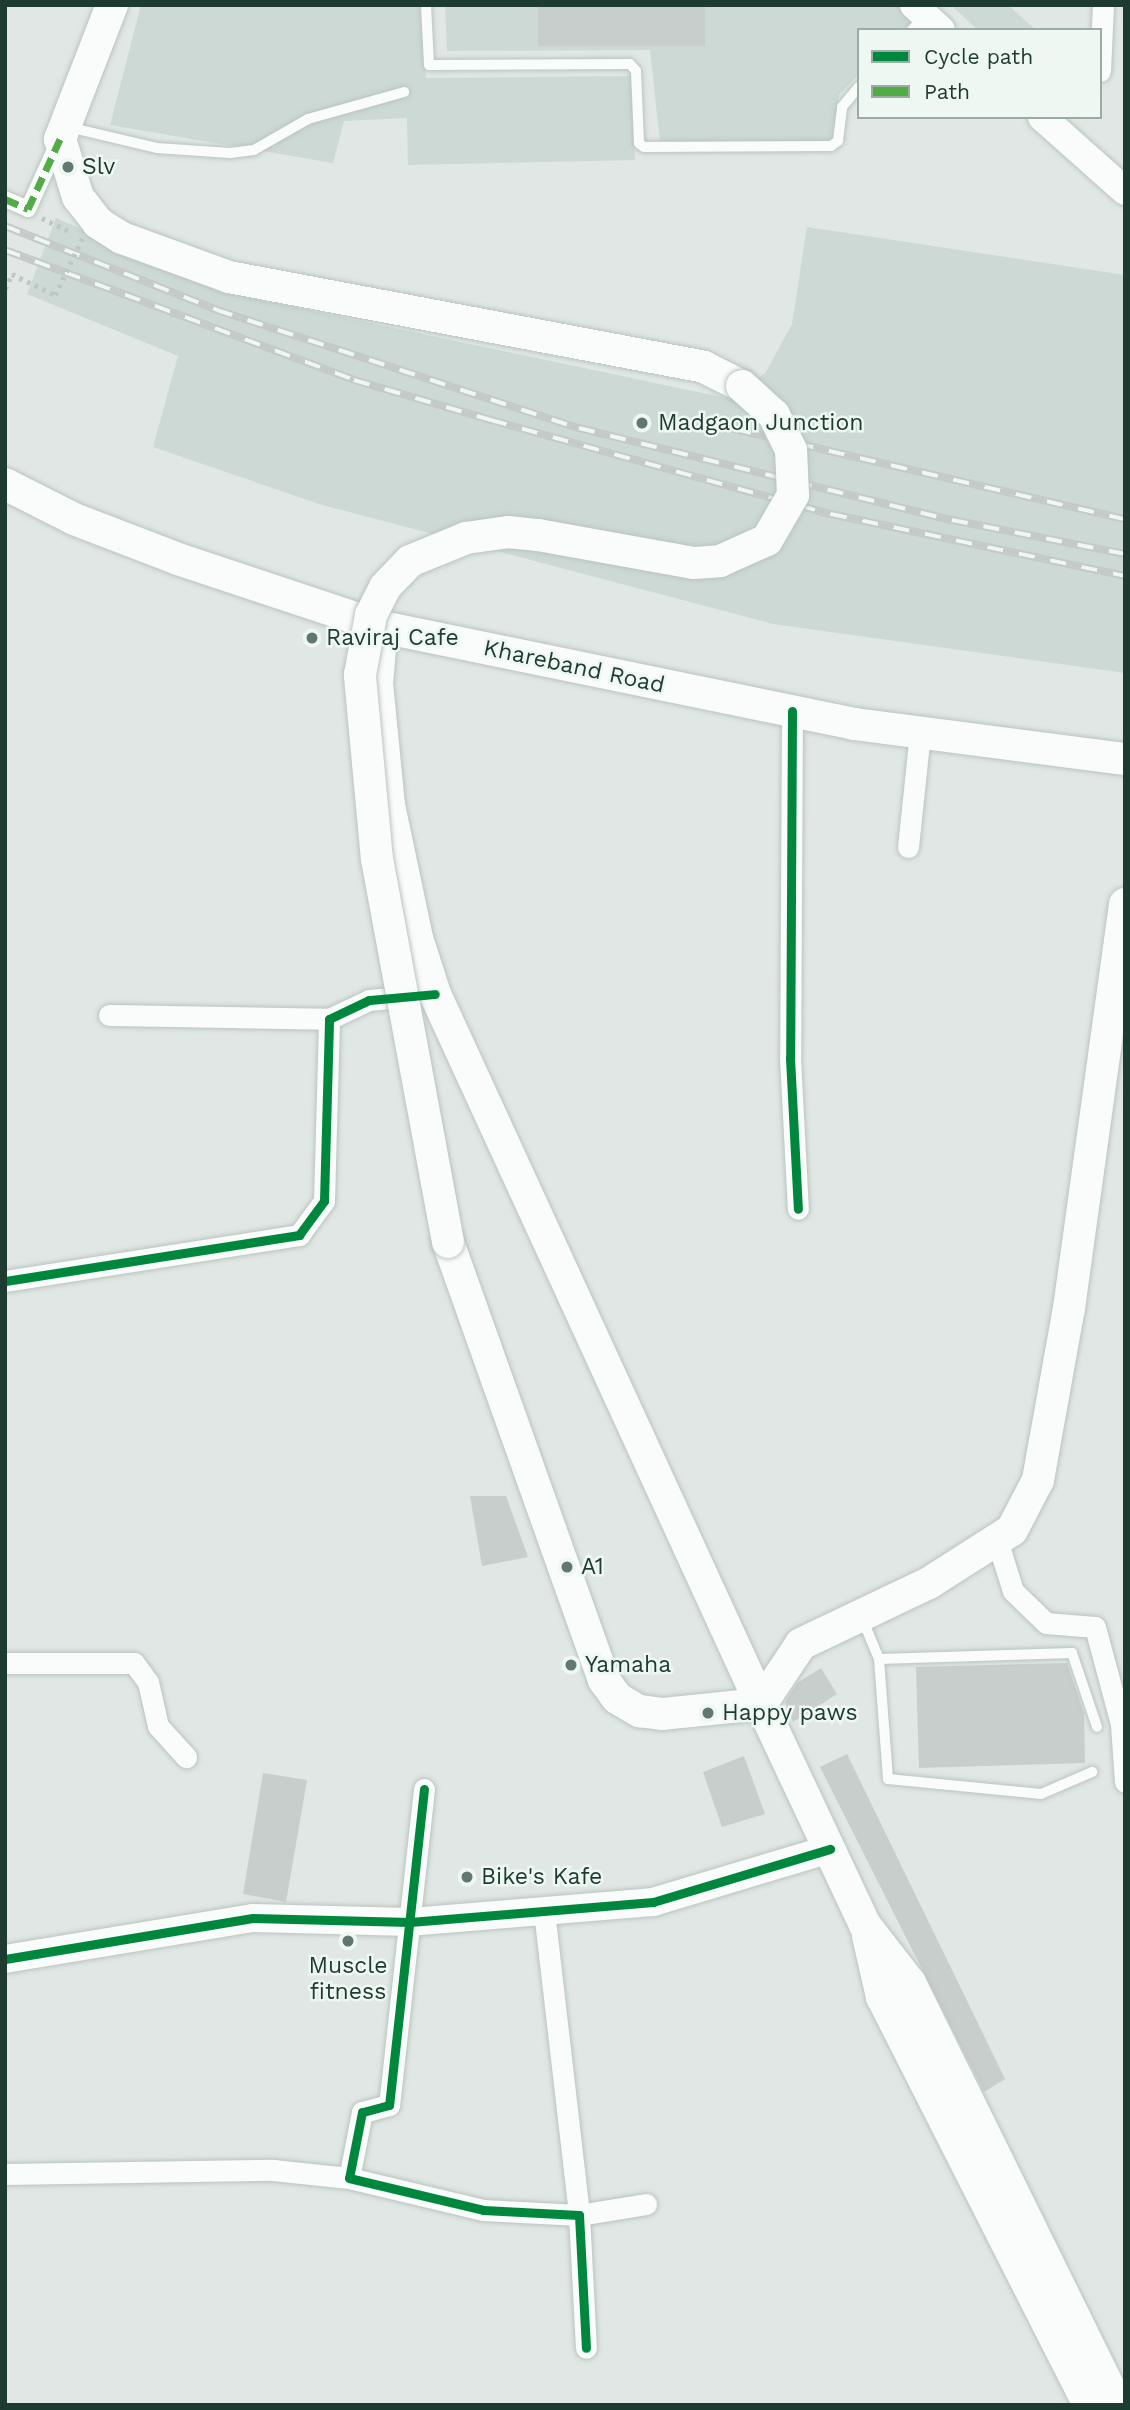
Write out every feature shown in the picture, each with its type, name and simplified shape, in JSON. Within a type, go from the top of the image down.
[{"type":"main road","points":[[112,5],[61,132],[78,197],[98,223],[122,238],[229,277],[704,368],[765,403],[791,450],[793,495],[781,523],[750,551],[694,564],[538,535],[508,532],[466,538],[410,561],[385,587],[371,615],[360,675],[377,860],[448,1242],[604,1680],[617,1698],[639,1711],[662,1714],[761,1704]]},
{"type":"main road","name":"Khareband Road","points":[[5,484],[74,519],[165,554],[382,627],[792,711],[920,732],[1125,759]]},
{"type":"main road","points":[[382,627],[377,683],[389,805],[417,939],[435,994],[865,1924],[882,1997],[1066,2330],[1118,2405]]},
{"type":"main road","points":[[761,1704],[801,1644],[929,1583],[1012,1530],[1038,1480],[1069,1308],[1125,904]]},
{"type":"main road","points":[[1066,2330],[1089,2405]]},
{"type":"street","points":[[1101,28],[1102,5]]},
{"type":"street","points":[[1054,121],[1125,191]]},
{"type":"street","points":[[5,199],[28,209],[61,132]]},
{"type":"street","points":[[792,711],[790,1058],[798,1209]]},
{"type":"street","points":[[908,847],[920,732]]},
{"type":"street","points":[[109,1015],[329,1019],[369,1000],[435,994]]},
{"type":"street","points":[[5,1282],[299,1235],[324,1201],[329,1019]]},
{"type":"street","points":[[997,1540],[1013,1591],[1046,1623],[1095,1627],[1121,1724],[1125,1782]]},
{"type":"street","points":[[5,1663],[134,1663],[148,1682],[158,1726],[187,1757]]},
{"type":"street","points":[[349,2178],[362,2112],[389,2105],[424,1789]]},
{"type":"street","points":[[5,1959],[253,1918],[410,1922],[653,1902],[830,1849]]},
{"type":"street","points":[[544,1911],[579,2215],[586,2348]]},
{"type":"street","points":[[5,2174],[273,2170],[349,2178],[482,2210],[579,2215],[646,2204]]},
{"type":"lane","points":[[426,5],[429,65],[630,64],[636,71],[639,143],[644,147],[831,146],[838,141],[842,107],[857,89]]},
{"type":"lane","points":[[61,132],[157,148],[230,153],[254,150],[308,119],[404,92]]},
{"type":"lane","points":[[861,1615],[878,1659],[888,1779],[1041,1794],[1092,1772]]},
{"type":"lane","points":[[878,1659],[1072,1653],[1097,1727]]},
{"type":"path","points":[[5,289],[12,274],[55,295],[83,237],[34,215]]},
{"type":"shaded area","points":[[141,5],[420,5],[426,78],[631,76],[635,160],[408,165],[407,118],[344,121],[333,163],[110,125]]},
{"type":"shaded area","points":[[445,5],[896,5],[912,21],[905,28],[857,28],[857,76],[839,95],[832,141],[660,141],[650,50],[447,51]]},
{"type":"shaded area","points":[[951,5],[1008,5],[1034,28],[976,28]]},
{"type":"shaded area","name":"Madgaon Junction","points":[[56,218],[228,293],[731,399],[766,372],[792,324],[807,227],[1125,275],[1125,673],[773,624],[319,504],[153,447],[178,356],[27,294]]},
{"type":"building","points":[[538,5],[705,5],[705,46],[538,46]]},
{"type":"building","points":[[470,1496],[506,1496],[528,1557],[482,1566]]},
{"type":"building","points":[[1067,1663],[1084,1713],[1085,1763],[919,1768],[916,1667]]},
{"type":"building","points":[[821,1668],[837,1694],[793,1722],[785,1702],[797,1683]]},
{"type":"building","points":[[847,1754],[1005,2079],[984,2092],[820,1767]]},
{"type":"building","points":[[744,1756],[765,1814],[722,1827],[703,1772]]},
{"type":"building","points":[[263,1773],[307,1780],[286,1902],[243,1894]]},
{"type":"railway","points":[[5,226],[217,310],[579,428],[952,520],[1125,554]]},
{"type":"railway","points":[[5,250],[354,380],[491,420],[831,514],[1125,576]]},
{"type":"railway","points":[[704,422],[1125,519]]},
{"type":"marked path","points":[[5,199],[28,209],[60,139]]},
{"type":"cycle path","points":[[792,711],[790,1058],[798,1209]]},
{"type":"cycle path","points":[[5,1281],[299,1235],[324,1201],[329,1019],[369,1000],[435,994]]},
{"type":"cycle path","points":[[424,1789],[389,2105],[362,2112],[349,2178],[483,2210],[579,2215],[586,2348]]},
{"type":"cycle path","points":[[5,1959],[253,1918],[410,1922],[653,1902],[830,1849]]},
{"type":"place","name":"Slv","points":[[68,167]]},
{"type":"place","name":"Madgaon Junction","points":[[642,423]]},
{"type":"place","name":"Raviraj Cafe","points":[[312,638]]},
{"type":"place","name":"A1","points":[[567,1567]]},
{"type":"place","name":"Yamaha","points":[[571,1665]]},
{"type":"place","name":"Happy paws","points":[[708,1713]]},
{"type":"place","name":"Bike's Kafe","points":[[467,1877]]},
{"type":"place","name":"Muscle fitness","points":[[348,1941]]}]
